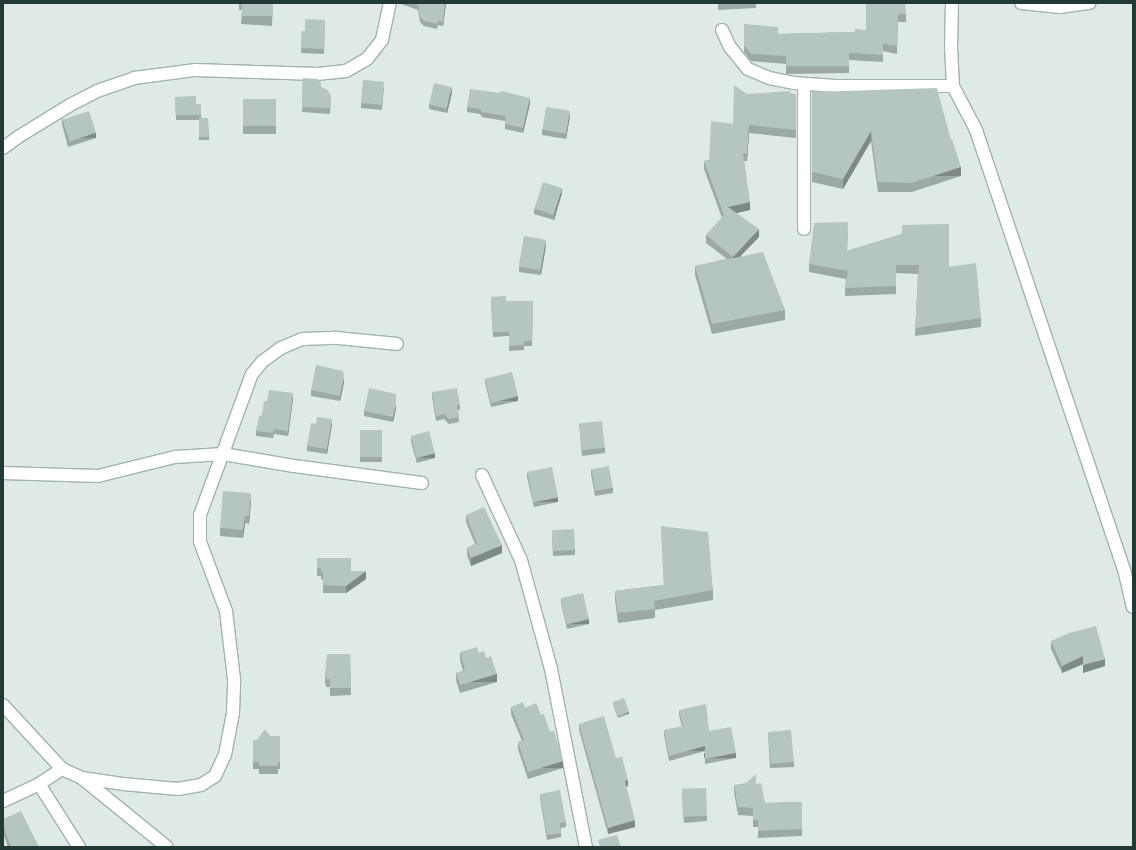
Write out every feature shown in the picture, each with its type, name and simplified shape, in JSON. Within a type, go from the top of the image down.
[{"type":"street","points":[[3,148],[70,105],[97,91],[134,78],[195,70],[317,74],[346,71],[367,59],[382,40],[390,3]]},
{"type":"street","points":[[956,3],[951,47],[953,86],[976,130],[1121,561],[1133,607]]},
{"type":"street","points":[[1021,3],[1060,7],[1090,3]]},
{"type":"street","points":[[722,30],[730,48],[748,69],[769,78],[804,84],[836,86],[953,86]]},
{"type":"street","points":[[804,84],[804,229]]},
{"type":"street","points":[[82,778],[123,784],[178,789],[201,785],[215,776],[225,755],[233,713],[234,679],[226,611],[200,542],[200,515],[252,374],[263,361],[281,348],[302,339],[337,338],[397,344]]},
{"type":"street","points":[[3,473],[98,476],[176,458],[222,454],[294,466],[422,483]]},
{"type":"street","points":[[482,475],[521,560],[551,669],[586,847]]},
{"type":"street","points":[[3,705],[62,769],[82,778],[167,847]]},
{"type":"street","points":[[3,801],[39,784],[62,769]]},
{"type":"street","points":[[39,784],[79,847]]},
{"type":"building","points":[[242,3],[273,3],[273,16],[242,16]]},
{"type":"building","points":[[412,3],[445,3],[443,22],[438,21],[437,24],[424,21],[420,17],[418,5]]},
{"type":"building","points":[[866,3],[905,3],[906,14],[898,14],[897,46],[883,44],[883,55],[849,53],[849,66],[786,66],[786,56],[751,54],[744,45],[744,24],[778,27],[778,34],[855,32],[855,29],[866,30]]},
{"type":"building","points":[[305,19],[325,20],[324,49],[301,48],[302,31],[305,31]]},
{"type":"building","points":[[303,78],[318,79],[321,83],[321,87],[328,90],[331,96],[330,108],[302,107]]},
{"type":"building","points":[[363,80],[384,82],[382,105],[361,103]]},
{"type":"building","points":[[434,83],[452,87],[447,108],[429,104]]},
{"type":"building","points":[[734,85],[747,94],[790,91],[791,95],[796,94],[796,130],[749,125],[747,154],[743,153],[750,202],[728,207],[759,229],[733,257],[706,235],[724,215],[704,161],[709,160],[711,121],[733,124]]},
{"type":"building","points":[[937,88],[951,140],[952,139],[961,167],[912,183],[878,182],[871,131],[843,179],[812,172],[812,92]]},
{"type":"building","points":[[470,89],[500,93],[501,91],[530,98],[523,128],[505,124],[506,116],[482,112],[480,109],[467,107]]},
{"type":"building","points":[[196,96],[196,104],[201,104],[201,115],[176,115],[175,97]]},
{"type":"building","points":[[243,99],[276,99],[276,126],[243,126]]},
{"type":"building","points":[[546,107],[570,111],[566,133],[542,130]]},
{"type":"building","points":[[89,111],[96,133],[69,142],[62,120]]},
{"type":"building","points":[[199,118],[208,118],[208,137],[199,137]]},
{"type":"building","points":[[543,182],[562,188],[553,215],[534,209]]},
{"type":"building","points":[[848,222],[847,251],[902,234],[902,225],[949,224],[949,267],[976,263],[981,318],[915,328],[919,265],[896,265],[896,286],[845,288],[848,271],[809,264],[814,223]]},
{"type":"building","points":[[524,236],[546,240],[540,270],[519,267]]},
{"type":"building","points":[[763,252],[785,310],[712,324],[695,266]]},
{"type":"building","points":[[506,296],[506,301],[533,301],[532,341],[524,341],[524,345],[509,346],[509,332],[493,332],[491,297]]},
{"type":"building","points":[[316,365],[343,371],[344,377],[340,396],[311,390]]},
{"type":"building","points":[[512,372],[518,396],[491,403],[485,379]]},
{"type":"building","points":[[369,388],[396,394],[393,417],[364,411]]},
{"type":"building","points":[[457,388],[460,405],[457,405],[459,417],[449,419],[444,414],[436,416],[432,392]]},
{"type":"building","points":[[269,390],[293,393],[288,431],[274,429],[273,433],[256,431],[259,416],[262,417],[264,401],[267,401]]},
{"type":"building","points":[[317,417],[332,419],[327,449],[307,446],[311,423],[316,424]]},
{"type":"building","points":[[602,421],[605,448],[582,450],[579,423]]},
{"type":"building","points":[[360,430],[382,430],[382,457],[360,457]]},
{"type":"building","points":[[429,431],[435,453],[417,458],[411,436]]},
{"type":"building","points":[[609,466],[613,488],[595,491],[591,469]]},
{"type":"building","points":[[552,467],[558,497],[533,502],[527,472]]},
{"type":"building","points":[[223,491],[251,493],[249,516],[245,516],[243,530],[220,528]]},
{"type":"building","points":[[484,507],[502,545],[471,558],[467,548],[477,543],[466,515]]},
{"type":"building","points":[[661,526],[708,532],[713,590],[654,601],[655,609],[618,613],[615,591],[664,585]]},
{"type":"building","points":[[574,529],[575,550],[553,551],[552,530]]},
{"type":"building","points":[[317,558],[351,558],[351,571],[366,571],[346,586],[323,585],[323,572],[321,572],[321,568],[317,568]]},
{"type":"building","points":[[583,593],[589,619],[567,624],[561,598]]},
{"type":"building","points":[[1096,626],[1105,659],[1083,665],[1083,656],[1062,666],[1051,641],[1069,633]]},
{"type":"building","points":[[477,647],[479,653],[484,651],[486,658],[491,656],[497,674],[460,685],[456,673],[465,670],[460,652]]},
{"type":"building","points":[[327,654],[350,654],[351,688],[330,688],[330,679],[326,679],[325,674]]},
{"type":"building","points":[[624,698],[629,712],[618,716],[613,702]]},
{"type":"building","points":[[523,702],[525,708],[536,703],[541,715],[544,714],[550,732],[554,731],[563,761],[528,772],[518,742],[524,740],[511,707]]},
{"type":"building","points":[[706,704],[709,731],[731,727],[736,753],[705,759],[705,746],[669,756],[664,730],[683,726],[679,710]]},
{"type":"building","points":[[604,716],[616,758],[622,757],[628,780],[625,781],[635,820],[608,828],[579,724]]},
{"type":"building","points":[[265,729],[270,736],[280,736],[280,762],[278,762],[278,766],[259,766],[259,762],[253,762],[253,740],[257,740]]},
{"type":"building","points":[[791,730],[794,762],[771,764],[768,732]]},
{"type":"building","points":[[756,774],[756,784],[761,783],[765,803],[802,802],[802,829],[758,831],[758,820],[753,820],[753,808],[738,807],[734,785],[746,783]]},
{"type":"building","points":[[706,788],[707,816],[683,817],[682,789]]},
{"type":"building","points":[[560,790],[566,822],[560,823],[561,833],[547,835],[540,794]]},
{"type":"building","points":[[21,811],[39,847],[11,847],[3,826],[3,819]]},
{"type":"building","points":[[617,835],[621,847],[600,847],[598,840]]}]
